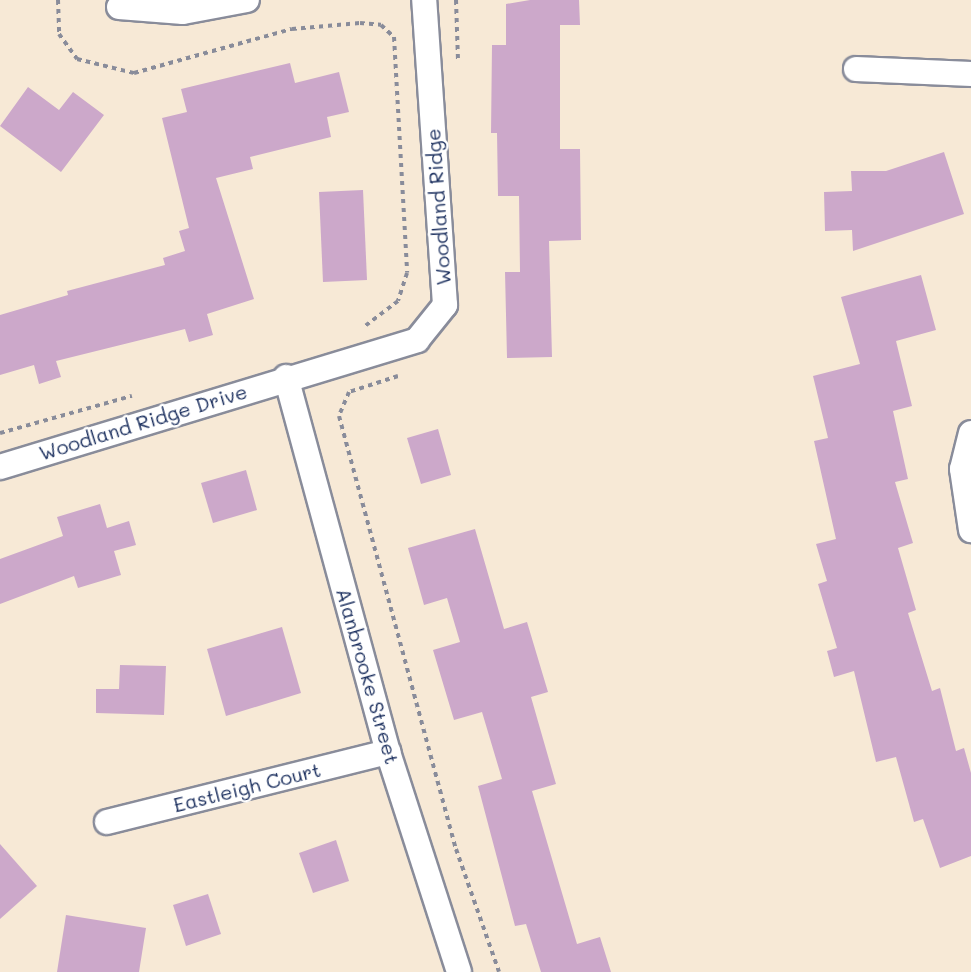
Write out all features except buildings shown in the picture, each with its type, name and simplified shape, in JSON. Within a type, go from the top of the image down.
[{"type":"street","points":[[119,7],[183,12],[247,0]]},
{"type":"street","name":"Woodland Ridge","points":[[286,377],[417,340],[445,305],[424,0]]},
{"type":"street","points":[[856,69],[971,74]]},
{"type":"street","name":"Woodland Ridge Drive","points":[[0,467],[286,377]]},
{"type":"street","name":"Alanbrooke Street","points":[[286,377],[388,752],[459,972]]},
{"type":"street","points":[[971,433],[962,469],[971,530]]},
{"type":"street","name":"Eastleigh Court","points":[[107,822],[388,752]]},
{"type":"path","points":[[58,0],[59,34],[77,59],[134,73],[292,29],[360,22],[381,26],[394,38],[407,273],[398,301],[360,329]]},
{"type":"path","points":[[456,0],[458,72]]},
{"type":"path","points":[[407,371],[349,392],[339,416],[456,849],[499,972]]},
{"type":"path","points":[[0,433],[137,394]]}]
